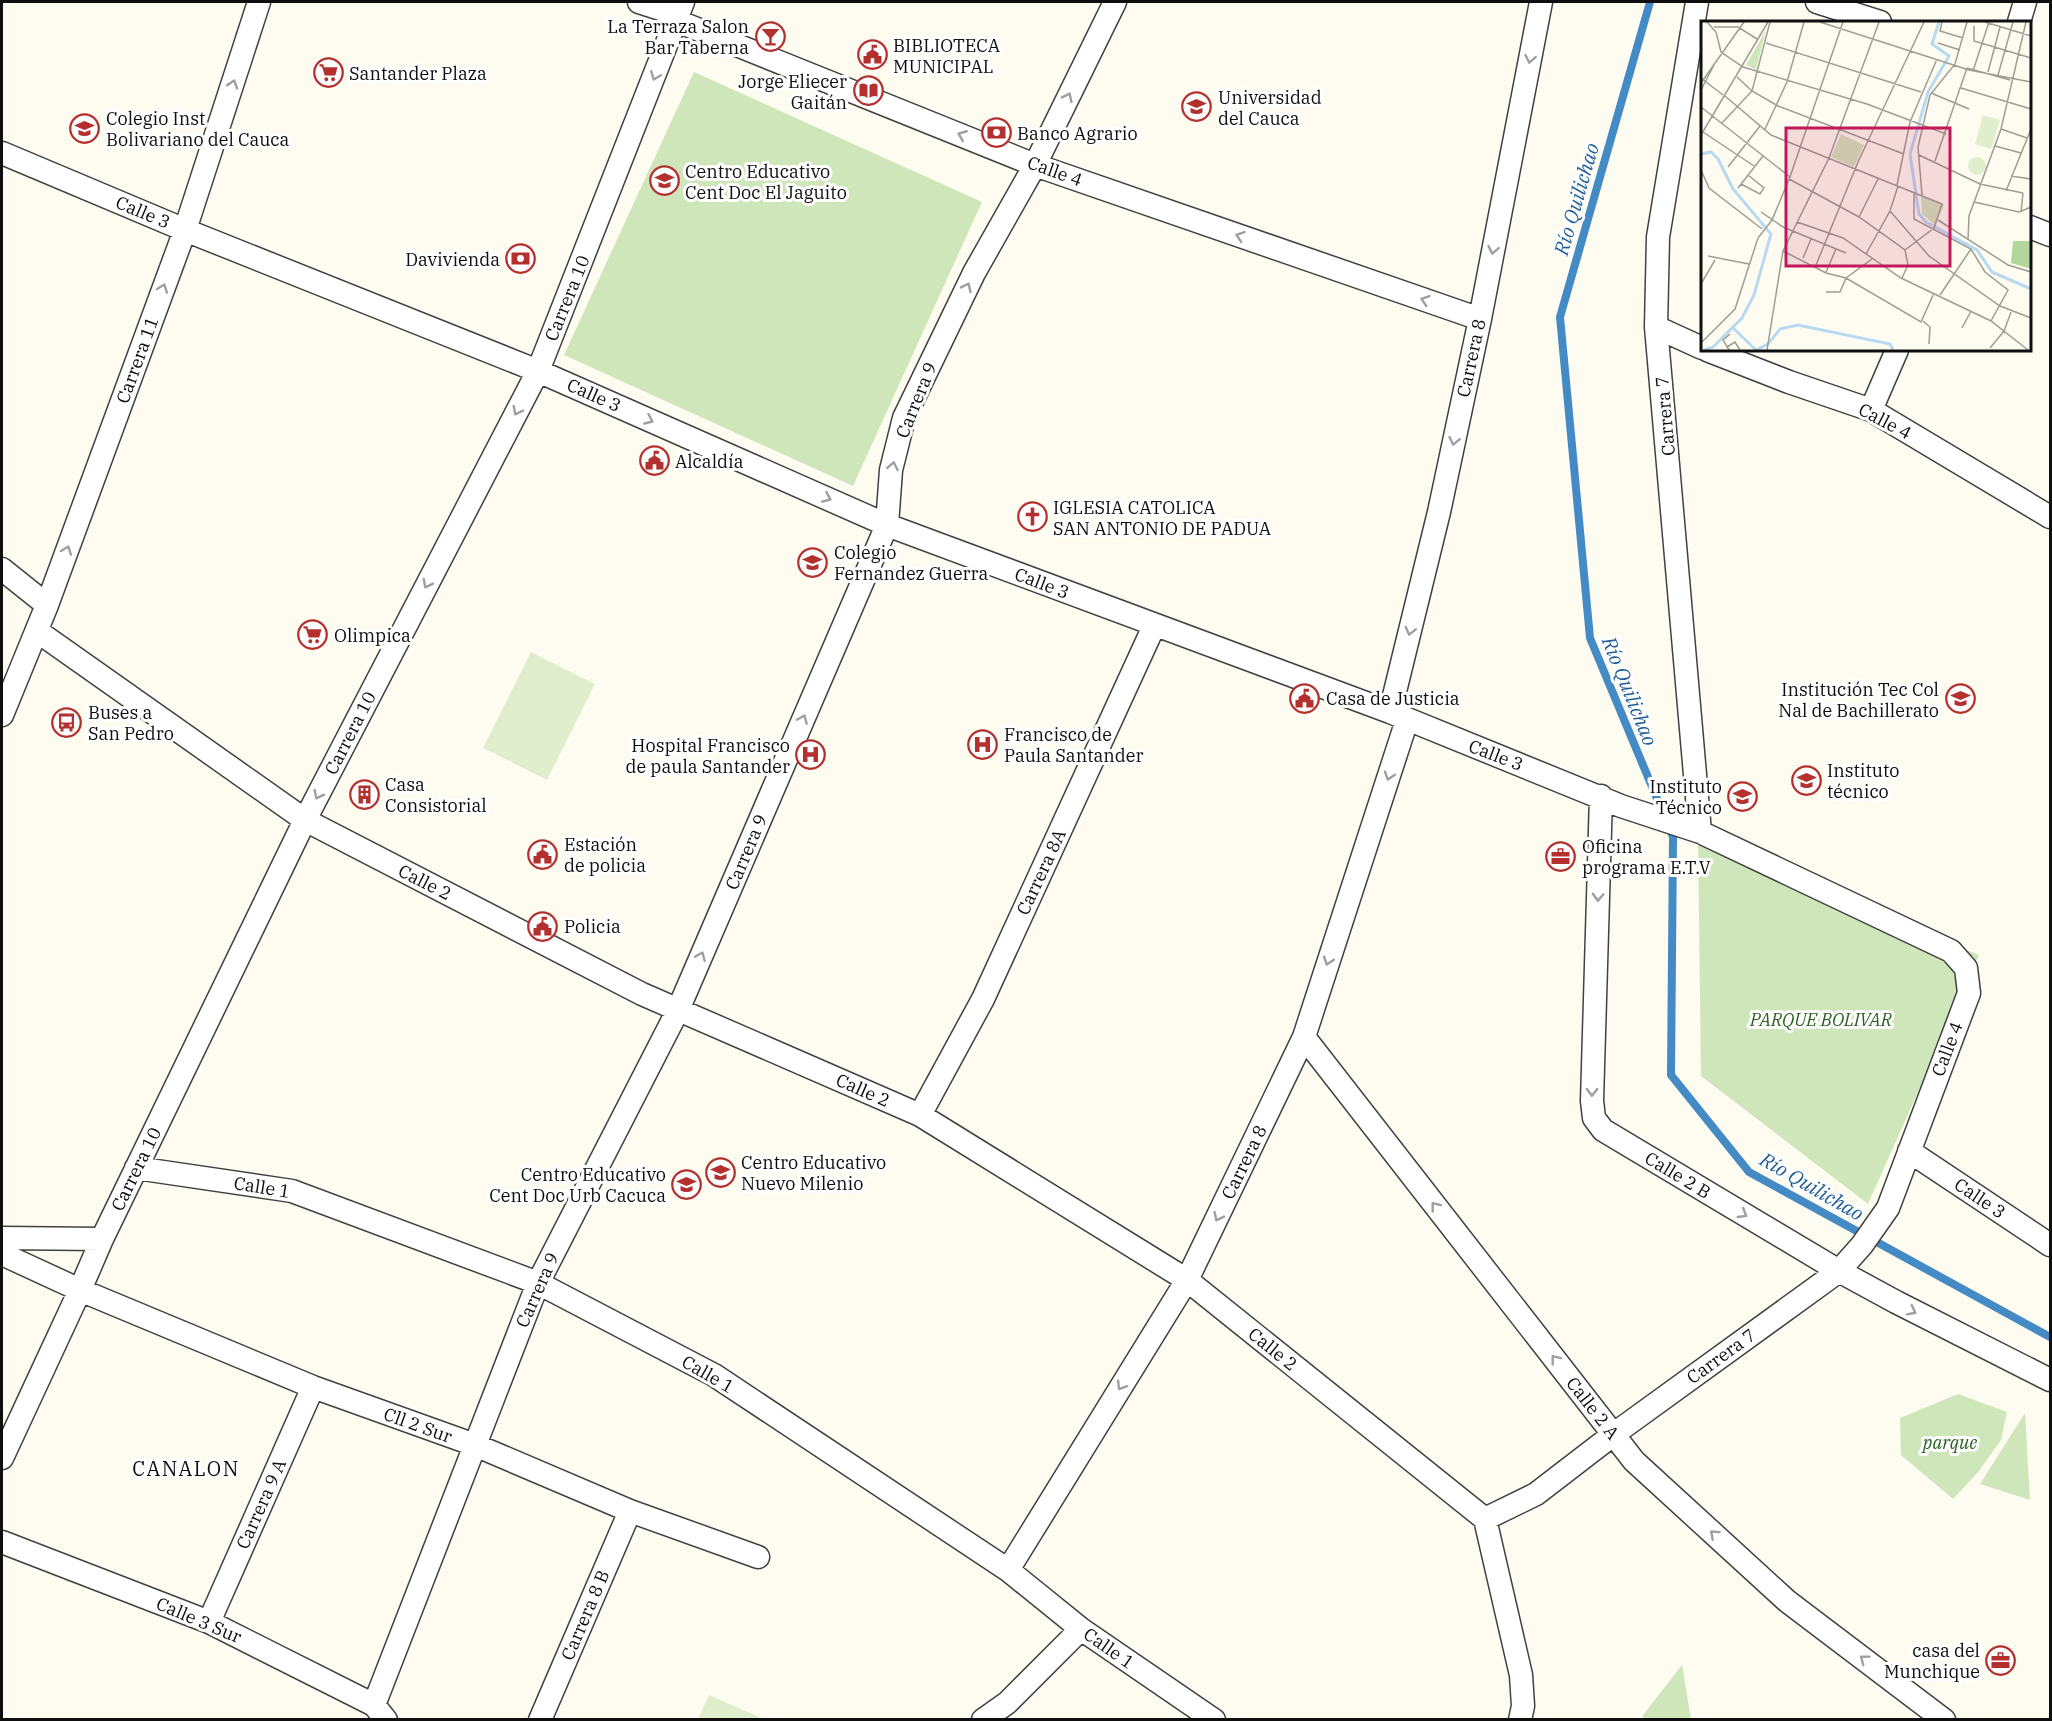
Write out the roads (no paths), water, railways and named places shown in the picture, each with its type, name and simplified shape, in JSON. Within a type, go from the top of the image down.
[{"type":"street","name":"Carrera 11","points":[[2,715],[47,605],[185,230],[259,2]]},
{"type":"street","name":"Calle 4","points":[[639,2],[667,11],[680,11],[1035,165],[1480,319]]},
{"type":"street","name":"Carrera 9","points":[[380,1712],[475,1445],[538,1282],[678,1010],[887,525],[891,470],[904,418],[974,273],[1035,165],[1114,2]]},
{"type":"street","name":"Carrera 8","points":[[1008,1569],[1187,1280],[1304,1037],[1398,716],[1480,319],[1541,2]]},
{"type":"street","name":"Carrera 7","points":[[1692,830],[1656,327],[1658,237],[1697,2]]},
{"type":"street","points":[[1817,2],[1877,21]]},
{"type":"street","points":[[2019,21],[2025,2]]},
{"type":"street","name":"Carrera 10","points":[[2,1458],[102,1239],[305,820],[538,370],[680,11]]},
{"type":"street","name":"Calle 3","points":[[2,153],[185,230],[538,370],[887,525],[1398,716],[1611,801],[1692,830],[1951,951]]},
{"type":"street","points":[[2031,227],[2050,235]]},
{"type":"street","points":[[1656,327],[1701,348]]},
{"type":"street","name":"Calle 4","points":[[1710,351],[1789,382],[1871,410],[2050,517]]},
{"type":"street","points":[[1871,410],[1897,351]]},
{"type":"street","points":[[2,569],[47,605]]},
{"type":"street","name":"Carrera 8A","points":[[920,1115],[983,999],[1154,626]]},
{"type":"street","name":"Calle 2","points":[[37,631],[305,820],[642,994],[920,1115],[1187,1280],[1485,1519]]},
{"type":"street","name":"Calle 2 B","points":[[1611,801],[1592,1101],[1594,1118],[1603,1130],[1839,1271],[2050,1380]]},
{"type":"street","name":"Calle 4","points":[[1909,1150],[1969,993],[1966,968],[1951,951]]},
{"type":"street","name":"Calle 2 A","points":[[1304,1037],[1634,1461],[1787,1601],[1944,1719]]},
{"type":"street","name":"Calle 3","points":[[1909,1150],[2050,1245]]},
{"type":"street","name":"Carrera 7","points":[[1485,1519],[1536,1494],[1614,1434],[1839,1271],[1888,1208],[1909,1150]]},
{"type":"street","name":"Calle 1","points":[[136,1168],[292,1191],[538,1282],[714,1375],[1008,1569],[1081,1629],[1214,1719]]},
{"type":"street","points":[[2,1238],[102,1239]]},
{"type":"street","points":[[2,1254],[80,1290]]},
{"type":"street","name":"Cll 2 Sur","points":[[80,1290],[313,1387],[475,1445],[630,1512],[758,1557]]},
{"type":"street","name":"Carrera 9 A","points":[[209,1622],[313,1387]]},
{"type":"street","name":"Carrera 8 B","points":[[540,1719],[630,1512]]},
{"type":"street","points":[[1485,1519],[1521,1675],[1521,1713]]},
{"type":"street","name":"Calle 3 Sur","points":[[2,1542],[209,1622],[380,1712]]},
{"type":"street","points":[[983,1719],[1007,1703],[1081,1629]]},
{"type":"waterway","name":"Río Quilichao","points":[[1650,2],[1560,317],[1590,638],[1673,837],[1671,1075],[1749,1172],[2050,1337]]},
{"type":"place","name":"La Terraza Salon Bar Taberna","points":[[770,36]]},
{"type":"place","name":"BIBLIOTECA MUNICIPAL","points":[[872,55]]},
{"type":"place","name":"Santander Plaza","points":[[328,73]]},
{"type":"place","name":"Jorge Eliecer Gaitán","points":[[868,91]]},
{"type":"place","name":"Universidad del Cauca","points":[[1197,107]]},
{"type":"place","name":"Colegio Inst Bolivariano del Cauca","points":[[85,128]]},
{"type":"place","name":"Banco Agrario","points":[[996,133]]},
{"type":"place","name":"Centro Educativo Cent Doc El Jaguito","points":[[664,181]]},
{"type":"place","name":"Davivienda","points":[[521,259]]},
{"type":"place","name":"Alcaldía","points":[[654,461]]},
{"type":"place","name":"IGLESIA CATOLICA SAN ANTONIO DE PADUA","points":[[1032,517]]},
{"type":"place","name":"Colegio Fernandez Guerra","points":[[813,562]]},
{"type":"place","name":"Olimpica","points":[[313,635]]},
{"type":"place","name":"Casa de Justicia","points":[[1305,698]]},
{"type":"place","name":"Institución Tec Col Nal de Bachillerato","points":[[1960,699]]},
{"type":"place","name":"Buses a San Pedro","points":[[67,722]]},
{"type":"place","name":"Francisco de Paula Santander","points":[[983,744]]},
{"type":"place","name":"Hospital Francisco de paula Santander","points":[[811,755]]},
{"type":"place","name":"Instituto técnico","points":[[1806,780]]},
{"type":"place","name":"Casa Consistorial","points":[[364,794]]},
{"type":"place","name":"Instituto Técnico","points":[[1743,796]]},
{"type":"place","name":"Estación de policia","points":[[543,854]]},
{"type":"place","name":"Oficina programa E.T.V","points":[[1561,856]]},
{"type":"place","name":"Policia","points":[[543,926]]},
{"type":"place","name":"Centro Educativo Nuevo Milenio","points":[[720,1172]]},
{"type":"place","name":"Centro Educativo Cent Doc Urb Cacuca","points":[[687,1184]]},
{"type":"place","name":"casa del Munchique","points":[[2001,1660]]},
{"type":"district","name":"CANALON","points":[[186,1468]]},
{"type":"park label","name":"PARQUE BOLIVAR","points":[[1821,1019]]},
{"type":"park label","name":"parque","points":[[1950,1442]]}]
